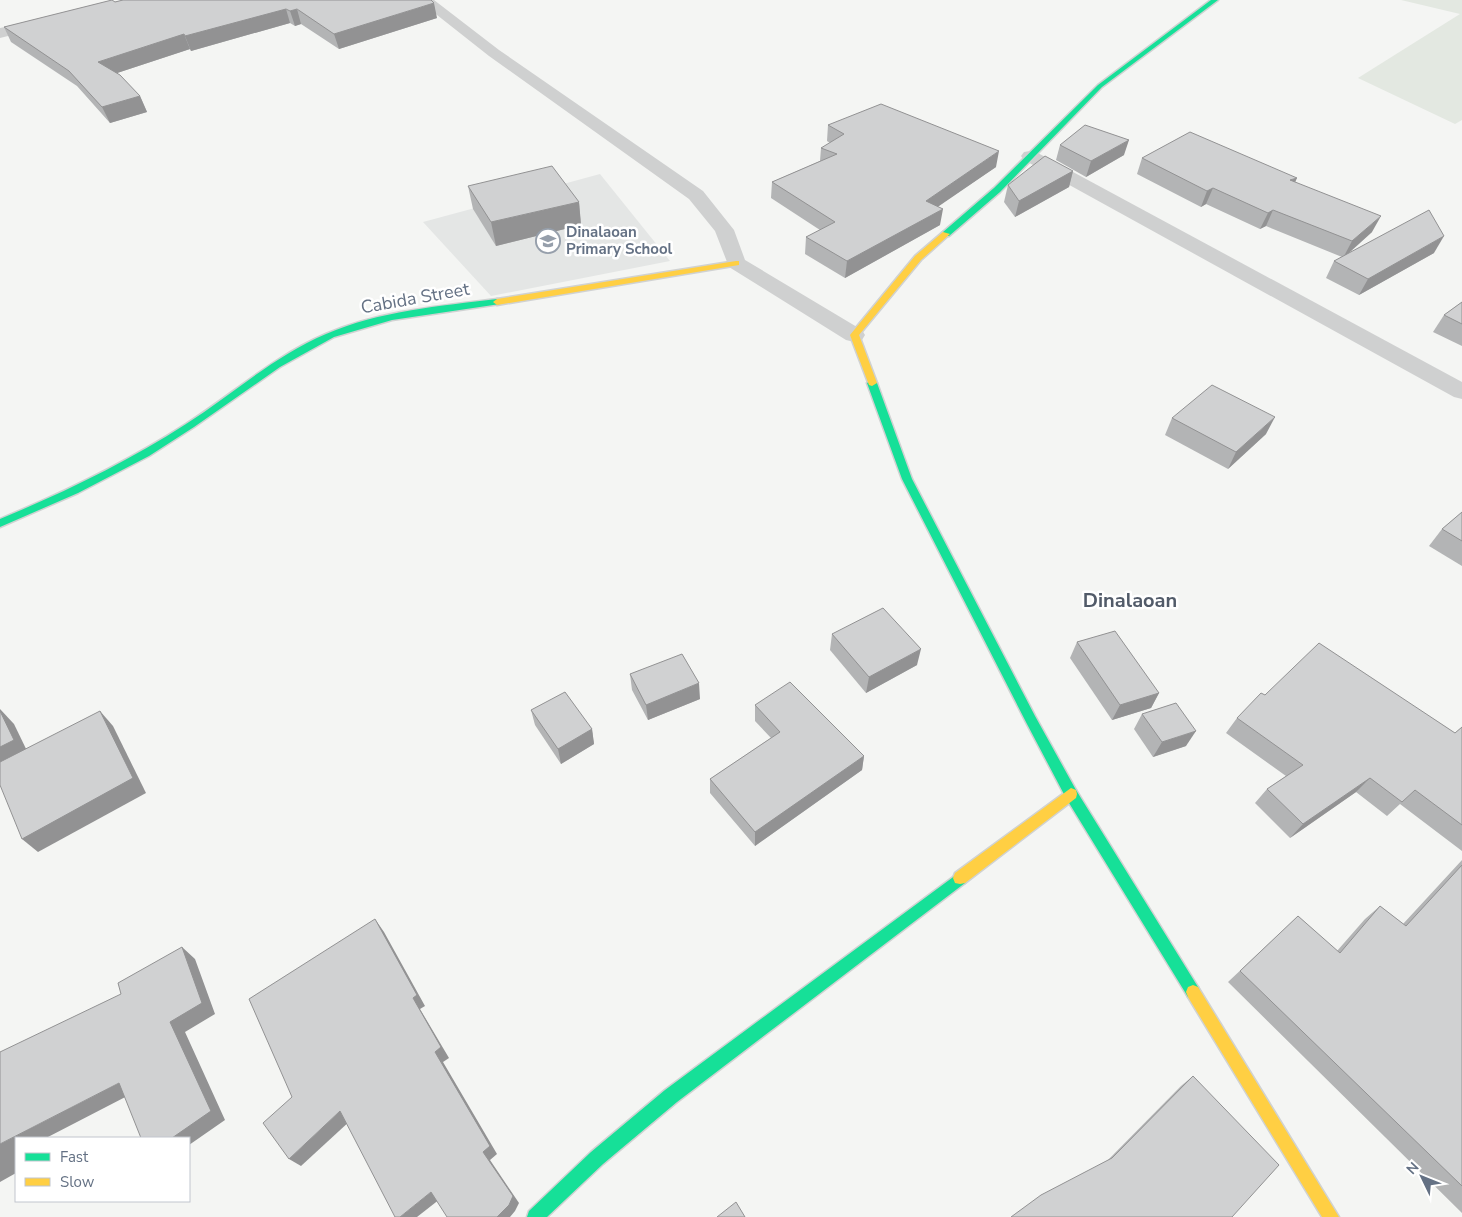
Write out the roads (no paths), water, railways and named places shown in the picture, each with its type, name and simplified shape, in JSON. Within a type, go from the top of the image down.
[{"type":"street","points":[[425,0],[494,53],[696,195],[724,230],[736,262],[854,335],[907,478],[1071,794],[1331,1217]]},
{"type":"street","points":[[854,335],[918,258],[997,190],[1100,86],[1215,0]]},
{"type":"street","points":[[0,32],[58,20]]},
{"type":"street","points":[[1030,156],[1462,392]]},
{"type":"street","name":"Cabida Street","points":[[0,523],[111,474],[190,425],[283,361],[326,337],[358,324],[409,313],[509,301],[736,262]]},
{"type":"street","points":[[536,1217],[597,1158],[671,1096],[1071,794]]},
{"type":"place","name":"Dinalaoan Primary School","points":[[548,241]]},
{"type":"district","name":"Dinalaoan","points":[[1130,600]]}]
